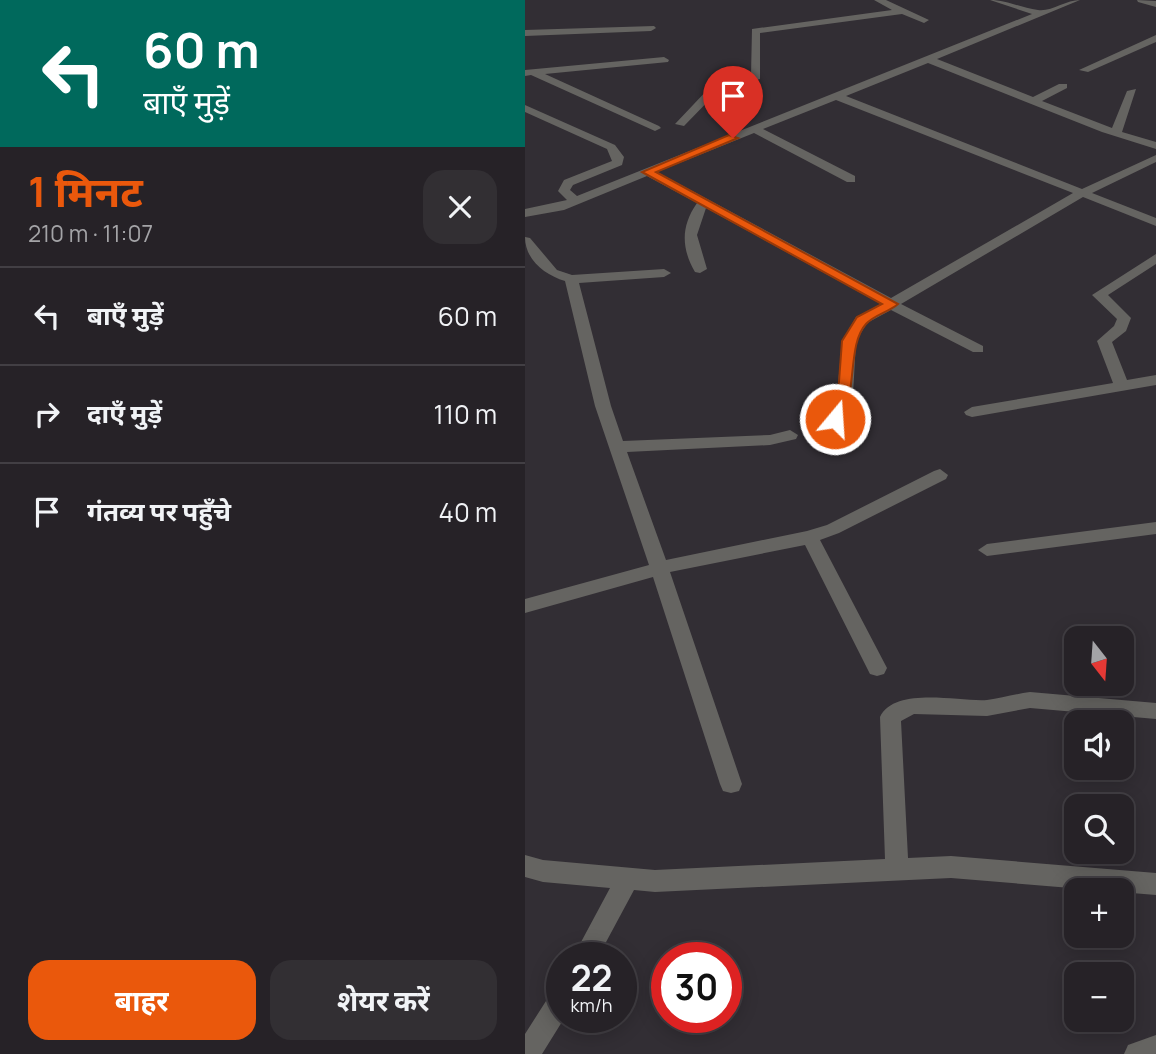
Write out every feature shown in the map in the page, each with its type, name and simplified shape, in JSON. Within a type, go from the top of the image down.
[{"type":"street","points":[[878,0],[924,20]]},
{"type":"street","points":[[994,0],[1041,14]]},
{"type":"street","points":[[525,213],[575,201],[1076,0]]},
{"type":"street","points":[[1141,0],[1156,4]]},
{"type":"street","points":[[680,124],[715,88],[756,77],[755,31],[902,11]]},
{"type":"street","points":[[525,33],[651,28]]},
{"type":"street","points":[[1084,70],[1156,38]]},
{"type":"street","points":[[928,59],[1116,133],[1156,146]]},
{"type":"street","points":[[528,72],[664,60]]},
{"type":"street","points":[[528,72],[655,128]]},
{"type":"street","points":[[1034,101],[1063,86]]},
{"type":"street","points":[[1116,133],[1132,91]]},
{"type":"street","points":[[837,96],[1156,222]]},
{"type":"street","points":[[525,108],[611,147],[618,157],[618,163],[568,183],[564,191],[575,201]]},
{"type":"street","points":[[754,129],[851,179]]},
{"type":"street","points":[[835,419],[845,395],[849,341],[861,320],[1082,193],[1156,158]]},
{"type":"street","points":[[648,172],[978,349]]},
{"type":"street","points":[[700,269],[692,253],[690,221],[703,203]]},
{"type":"street","points":[[525,241],[552,273],[571,279],[664,273]]},
{"type":"street","points":[[1122,386],[1104,341],[1121,328],[1124,318],[1099,295],[1156,258]]},
{"type":"street","points":[[571,279],[581,330],[617,447],[731,785]]},
{"type":"street","points":[[972,412],[1156,380]]},
{"type":"street","points":[[617,447],[770,440],[790,435]]},
{"type":"street","points":[[525,606],[690,560],[766,548],[810,537],[833,529],[940,475]]},
{"type":"street","points":[[987,550],[1156,528]]},
{"type":"street","points":[[810,537],[877,668]]},
{"type":"street","points":[[897,871],[890,718],[912,706],[987,708],[1030,700],[1156,711]]},
{"type":"street","points":[[525,866],[543,871],[655,881],[951,867],[1156,884]]},
{"type":"street","points":[[593,942],[628,879]]},
{"type":"street","points":[[527,1054],[546,1024]]},
{"type":"street","points":[[1137,1054],[1156,1048]]},
{"type":"route","points":[[733,138],[648,172],[798,256],[891,304],[861,320],[849,341],[845,395],[835,419]]}]
